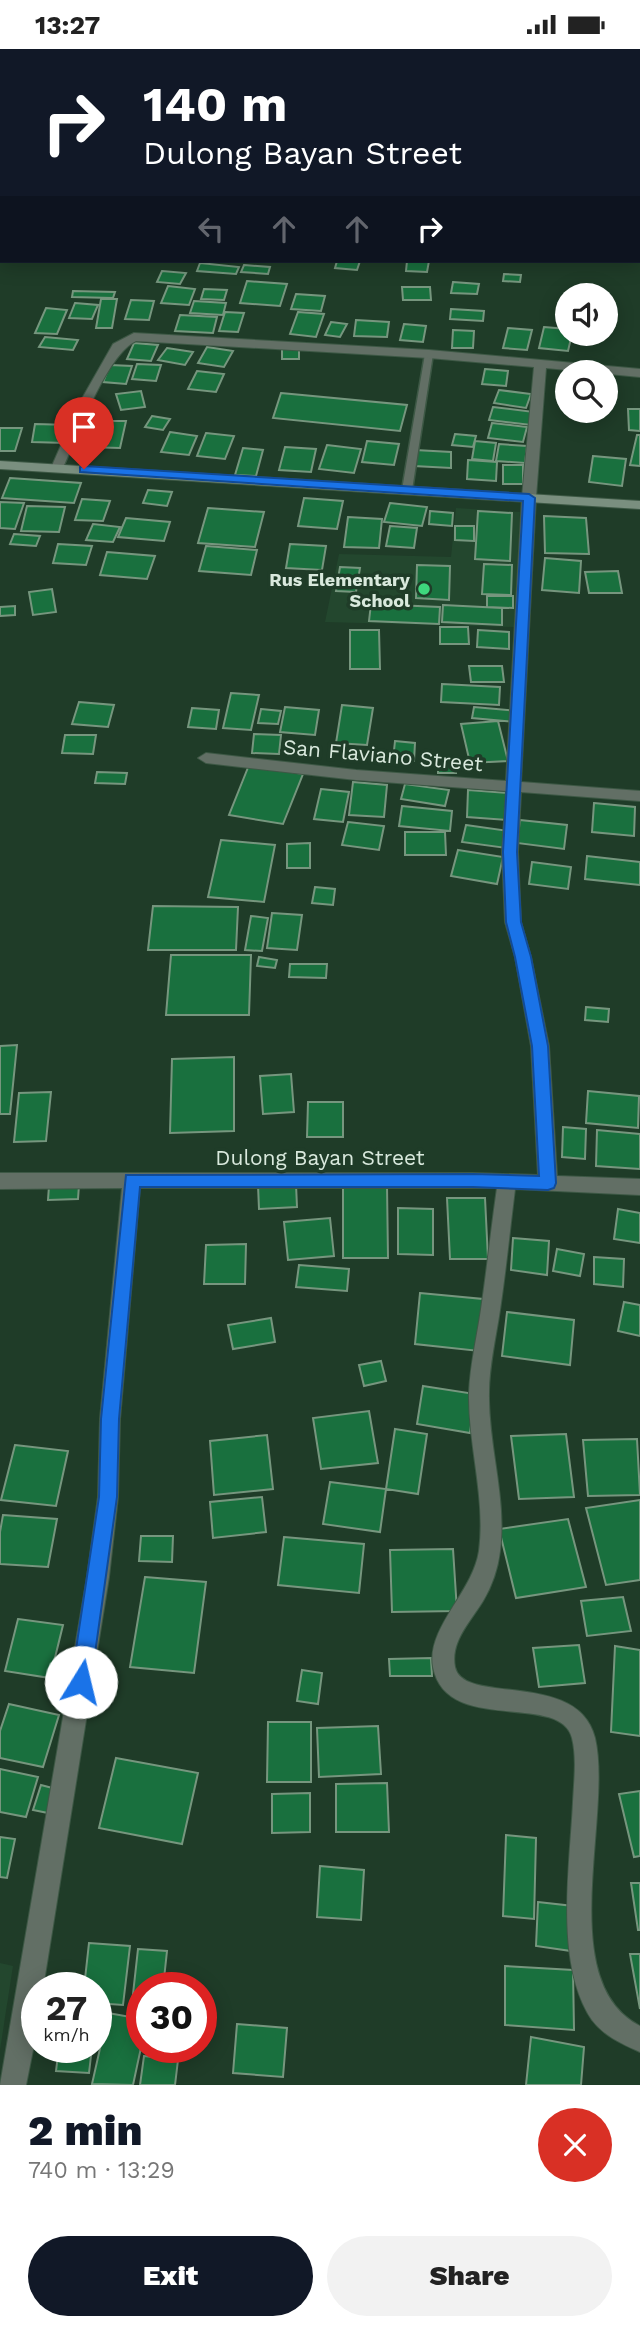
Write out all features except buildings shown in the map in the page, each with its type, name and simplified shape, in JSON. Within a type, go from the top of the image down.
[{"type":"main road","points":[[0,465],[640,505]]},
{"type":"street","points":[[57,468],[86,402],[119,344],[129,338],[155,336],[429,354],[640,373]]},
{"type":"street","points":[[540,364],[529,498],[510,891],[513,922],[523,957],[540,1046],[548,1183]]},
{"type":"street","name":"San Flaviano Street","points":[[206,758],[356,775],[640,796]]},
{"type":"street","points":[[13,2085],[25,2026],[108,1497],[110,1419],[132,1180]]},
{"type":"street","name":"Dulong Bayan Street","points":[[0,1181],[506,1181],[640,1187]]},
{"type":"street","points":[[506,1181],[479,1390],[491,1541],[486,1569],[476,1592],[460,1613],[448,1638],[443,1654],[444,1666],[449,1680],[457,1689],[563,1711],[578,1725],[584,1740],[586,1767],[579,1939],[584,1971],[593,1995],[607,2017],[623,2033],[640,2039]]},
{"type":"lane","points":[[407,490],[429,354]]},
{"type":"shaded area","name":"Rus Elementary School","points":[[456,508],[520,512],[514,627],[325,622],[339,554],[451,557]]},
{"type":"shaded area","points":[[0,1963],[13,1966],[0,2050]]},
{"type":"place","name":"Rus Elementary School","points":[[424,589]]},
{"type":"route","points":[[81,1682],[108,1497],[110,1419],[132,1180],[473,1180],[548,1183],[540,1046],[523,957],[513,922],[510,891],[529,498],[84,469]]}]
